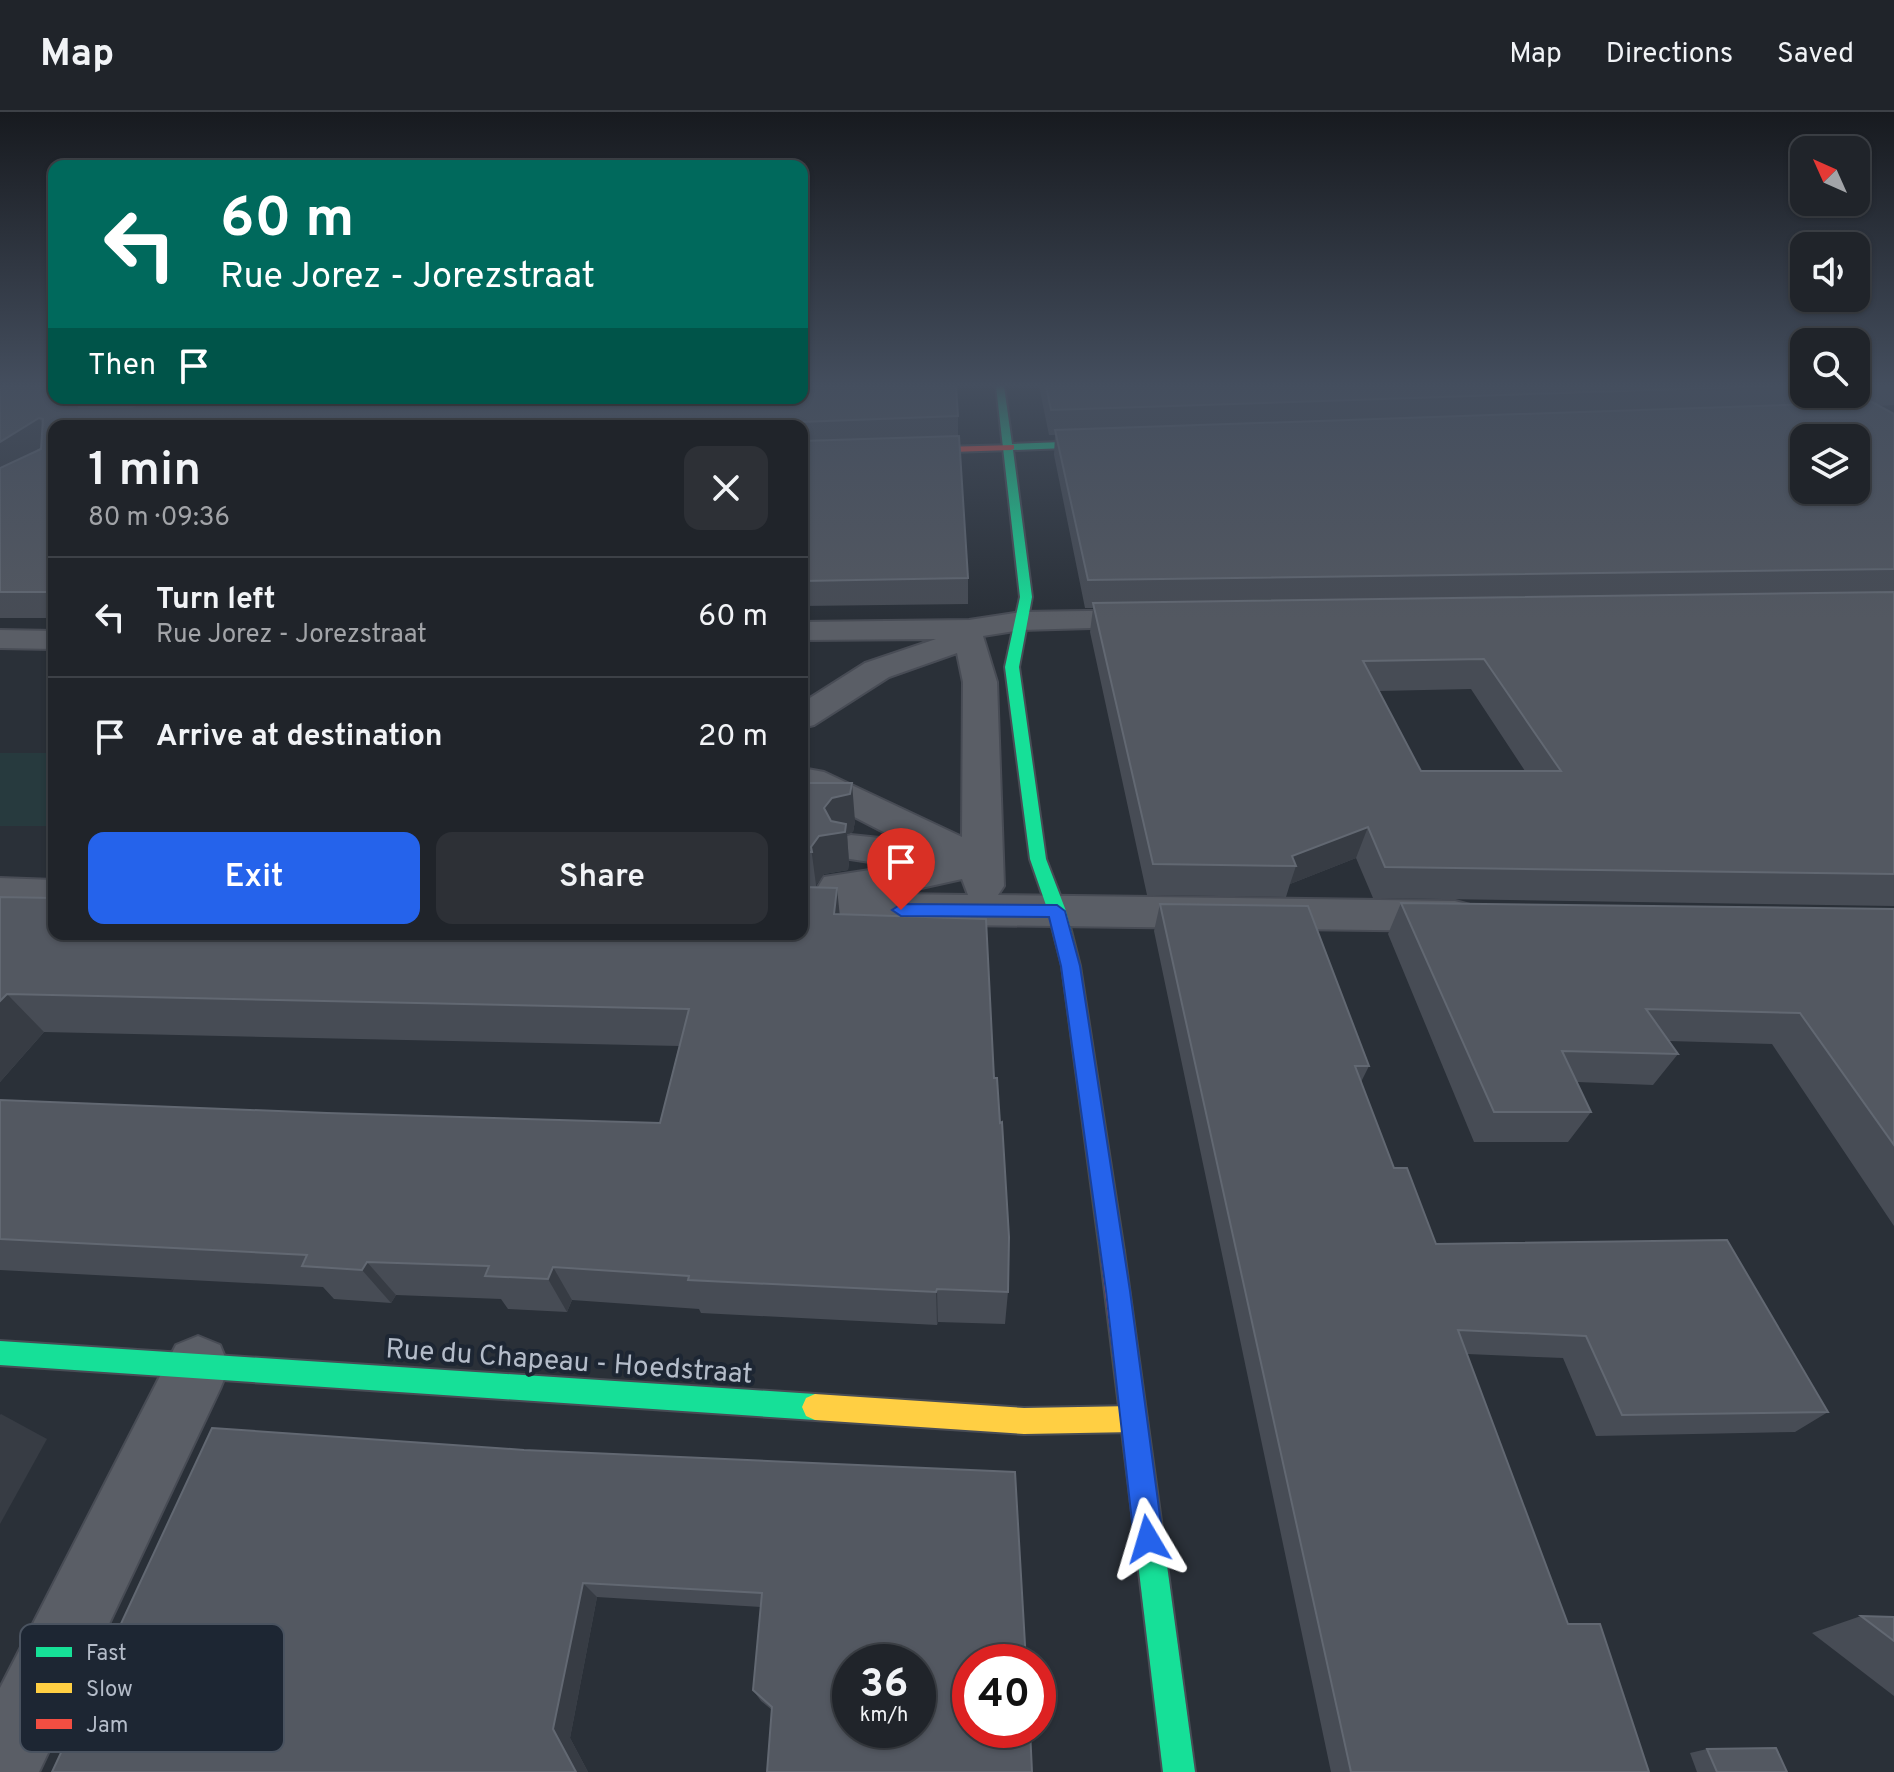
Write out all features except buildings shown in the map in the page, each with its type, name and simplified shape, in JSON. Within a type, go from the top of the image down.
[{"type":"street","points":[[1008,463],[1026,597],[1012,667],[1038,859],[1057,911],[1071,966],[1179,1772]]},
{"type":"street","points":[[808,631],[969,629],[1021,621],[1187,619]]},
{"type":"street","points":[[808,714],[877,670],[969,638],[980,682],[991,874]]},
{"type":"street","points":[[0,639],[48,640]]},
{"type":"street","points":[[808,780],[891,821],[851,848],[991,874]]},
{"type":"street","points":[[808,886],[863,887],[991,874]]},
{"type":"street","points":[[0,892],[48,894]]},
{"type":"street","points":[[808,908],[1493,917]]},
{"type":"street","name":"Rue du Chapeau - Hoedstraat","points":[[0,1353],[1024,1421],[1134,1419]]},
{"type":"street","points":[[71,1624],[198,1367]]},
{"type":"street","points":[[0,1769],[20,1728]]},
{"type":"green space","points":[[0,753],[48,753],[48,826],[0,826]]},
{"type":"traffic: fast","points":[[1010,463],[1026,597],[1012,667],[1038,859],[1057,911],[1071,966],[1112,1251]]},
{"type":"traffic: fast","points":[[0,1353],[815,1407]]},
{"type":"traffic: fast","points":[[1147,1521],[1179,1772]]},
{"type":"traffic: slow","points":[[815,1407],[1024,1421],[1134,1419]]},
{"type":"traffic: jam","points":[[1112,1251],[1147,1521]]},
{"type":"route","points":[[901,910],[1057,911],[1071,966],[1118,1291],[1148,1539]]}]
